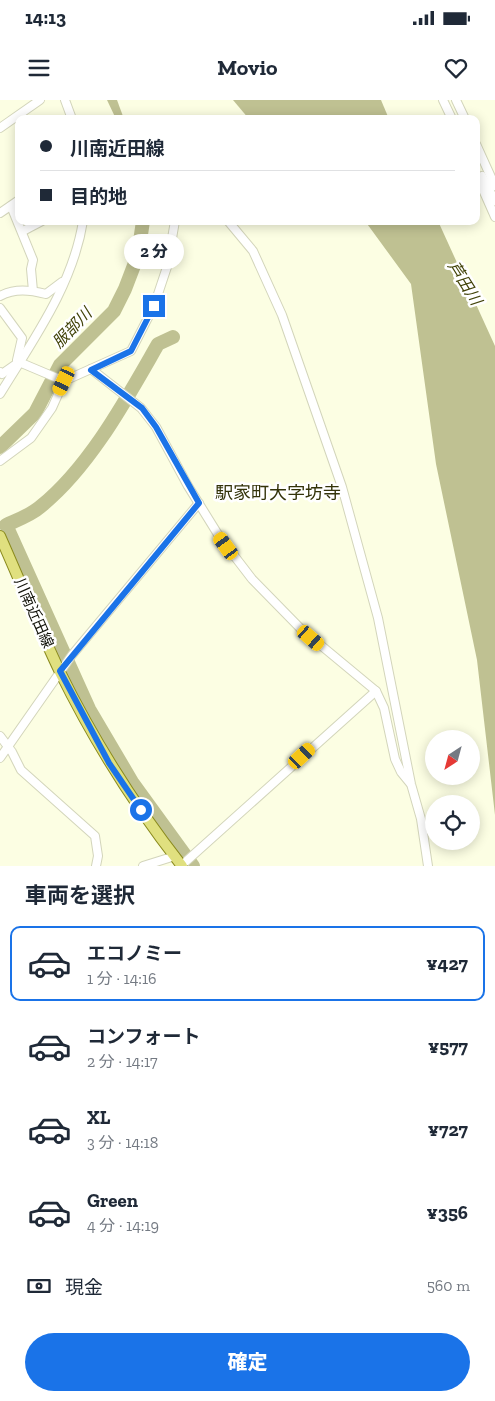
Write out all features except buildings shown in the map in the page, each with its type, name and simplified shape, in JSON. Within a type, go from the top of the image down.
[{"type":"main road","name":"川南近田線","points":[[0,536],[60,671],[109,763],[182,866]]},
{"type":"street","points":[[19,115],[40,100]]},
{"type":"street","points":[[65,100],[71,115]]},
{"type":"street","points":[[443,100],[450,115]]},
{"type":"street","points":[[456,100],[463,115]]},
{"type":"street","points":[[0,128],[15,118]]},
{"type":"street","points":[[480,153],[495,186]]},
{"type":"street","points":[[480,172],[495,201]]},
{"type":"street","points":[[480,183],[495,217]]},
{"type":"street","points":[[0,213],[15,203]]},
{"type":"street","points":[[11,206],[15,215]]},
{"type":"street","points":[[19,225],[33,260],[31,269],[33,291]]},
{"type":"street","points":[[22,231],[34,225]]},
{"type":"street","points":[[0,394],[65,280],[76,251],[81,225]]},
{"type":"street","points":[[0,461],[31,438],[52,408],[63,381],[131,351],[154,306],[167,267],[174,225]]},
{"type":"street","points":[[231,225],[253,251],[282,315],[342,487],[378,618],[411,784],[421,819],[428,866]]},
{"type":"street","points":[[0,296],[11,290],[33,291],[46,294],[65,280]]},
{"type":"street","points":[[0,308],[22,338],[18,362],[2,374],[0,372]]},
{"type":"street","points":[[18,362],[43,370],[63,381]]},
{"type":"street","points":[[91,370],[142,408],[156,427],[219,536],[252,579],[300,628],[376,691],[384,708],[395,759],[400,772],[411,784]]},
{"type":"street","points":[[0,758],[60,671],[199,503]]},
{"type":"street","points":[[182,866],[376,691]]},
{"type":"street","points":[[0,736],[21,770],[95,836],[98,856],[96,866]]},
{"type":"street","points":[[143,866],[174,856]]},
{"type":"water","points":[[107,100],[117,100],[123,115],[114,115]]},
{"type":"water","points":[[233,100],[381,100],[387,115],[246,115]]},
{"type":"water","name":"芦田川","points":[[368,225],[440,225],[495,346],[495,815],[477,660],[436,464],[411,284]]},
{"type":"waterway","name":"服部川","points":[[0,447],[35,413],[60,365],[114,311],[138,255],[142,225]]},
{"type":"waterway","points":[[173,337],[158,344],[106,431],[75,472],[58,491],[36,510],[6,525],[89,709],[132,782],[193,866]]},
{"type":"district","name":"駅家町大字坊寺","points":[[278,493]]},
{"type":"route","points":[[141,810],[109,763],[60,671],[199,503],[188,486],[174,456],[142,408],[91,370],[131,351],[154,306]]}]
